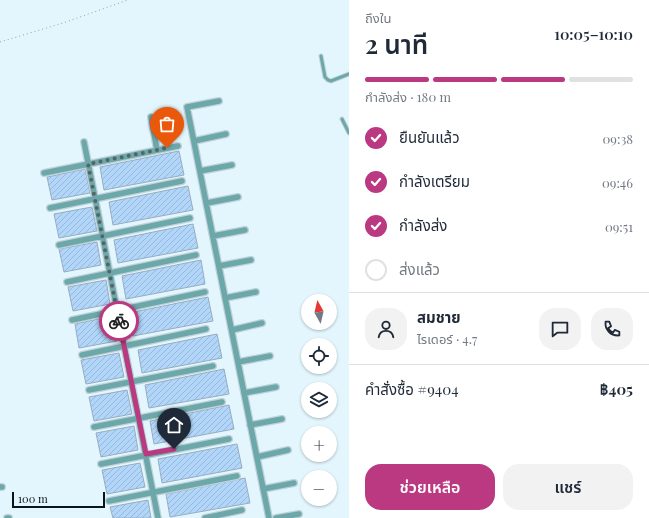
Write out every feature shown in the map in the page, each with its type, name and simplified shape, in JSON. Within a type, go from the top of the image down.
[{"type":"street","points":[[219,101],[187,107],[269,518]]},
{"type":"street","points":[[150,117],[157,150]]},
{"type":"street","points":[[194,141],[226,134]]},
{"type":"street","points":[[84,142],[158,518]]},
{"type":"street","points":[[44,173],[178,146]]},
{"type":"street","points":[[200,171],[232,165]]},
{"type":"street","points":[[50,208],[182,181]]},
{"type":"street","points":[[206,203],[238,197]]},
{"type":"street","points":[[59,245],[190,218]]},
{"type":"street","points":[[213,236],[245,230]]},
{"type":"street","points":[[67,282],[196,255]]},
{"type":"street","points":[[219,266],[251,260]]},
{"type":"street","points":[[72,320],[205,292]]},
{"type":"street","points":[[225,298],[256,292]]},
{"type":"street","points":[[232,330],[262,324]]},
{"type":"street","points":[[82,355],[206,328]]},
{"type":"street","points":[[238,362],[270,356]]},
{"type":"street","points":[[89,390],[213,366]]},
{"type":"street","points":[[244,393],[276,387]]},
{"type":"street","points":[[94,427],[222,402]]},
{"type":"street","points":[[250,425],[282,420]]},
{"type":"street","points":[[101,464],[229,439]]},
{"type":"street","points":[[257,457],[288,450]]},
{"type":"street","points":[[109,501],[238,476]]},
{"type":"street","points":[[263,489],[294,483]]},
{"type":"street","points":[[205,518],[242,510]]},
{"type":"street","points":[[276,518],[299,514]]},
{"type":"lane","points":[[321,56],[325,77],[328,80],[331,81],[349,74]]},
{"type":"lane","points":[[342,119],[349,133]]},
{"type":"path","points":[[0,42],[63,23],[128,0]]},
{"type":"building","points":[[179,151],[184,175],[104,190],[100,167]]},
{"type":"building","points":[[85,169],[90,193],[52,200],[47,177]]},
{"type":"building","points":[[188,186],[193,210],[113,225],[109,202]]},
{"type":"building","points":[[92,207],[97,231],[59,238],[54,214]]},
{"type":"building","points":[[193,224],[198,248],[118,263],[114,240]]},
{"type":"building","points":[[97,242],[101,265],[64,272],[59,249]]},
{"type":"building","points":[[201,260],[205,284],[126,299],[122,276]]},
{"type":"building","points":[[106,280],[110,304],[73,311],[68,287]]},
{"type":"building","points":[[208,297],[213,321],[133,336],[129,313]]},
{"type":"building","points":[[112,316],[117,341],[79,348],[75,324]]},
{"type":"building","points":[[217,334],[222,358],[142,373],[138,350]]},
{"type":"building","points":[[119,353],[124,377],[86,384],[81,360]]},
{"type":"building","points":[[224,369],[229,394],[149,408],[145,385]]},
{"type":"building","points":[[127,390],[132,414],[94,421],[89,397]]},
{"type":"building","points":[[229,405],[234,429],[154,444],[150,421]]},
{"type":"building","points":[[134,426],[138,450],[101,457],[96,433]]},
{"type":"building","points":[[237,444],[242,468],[162,483],[158,459]]},
{"type":"building","points":[[140,463],[145,487],[107,494],[102,470]]},
{"type":"building","points":[[245,478],[250,503],[170,517],[166,494]]},
{"type":"building","points":[[148,500],[151,518],[113,518],[110,507]]},
{"type":"way so far","points":[[119,321],[88,164],[167,148]]},
{"type":"route","points":[[119,321],[146,454],[174,449]]}]
